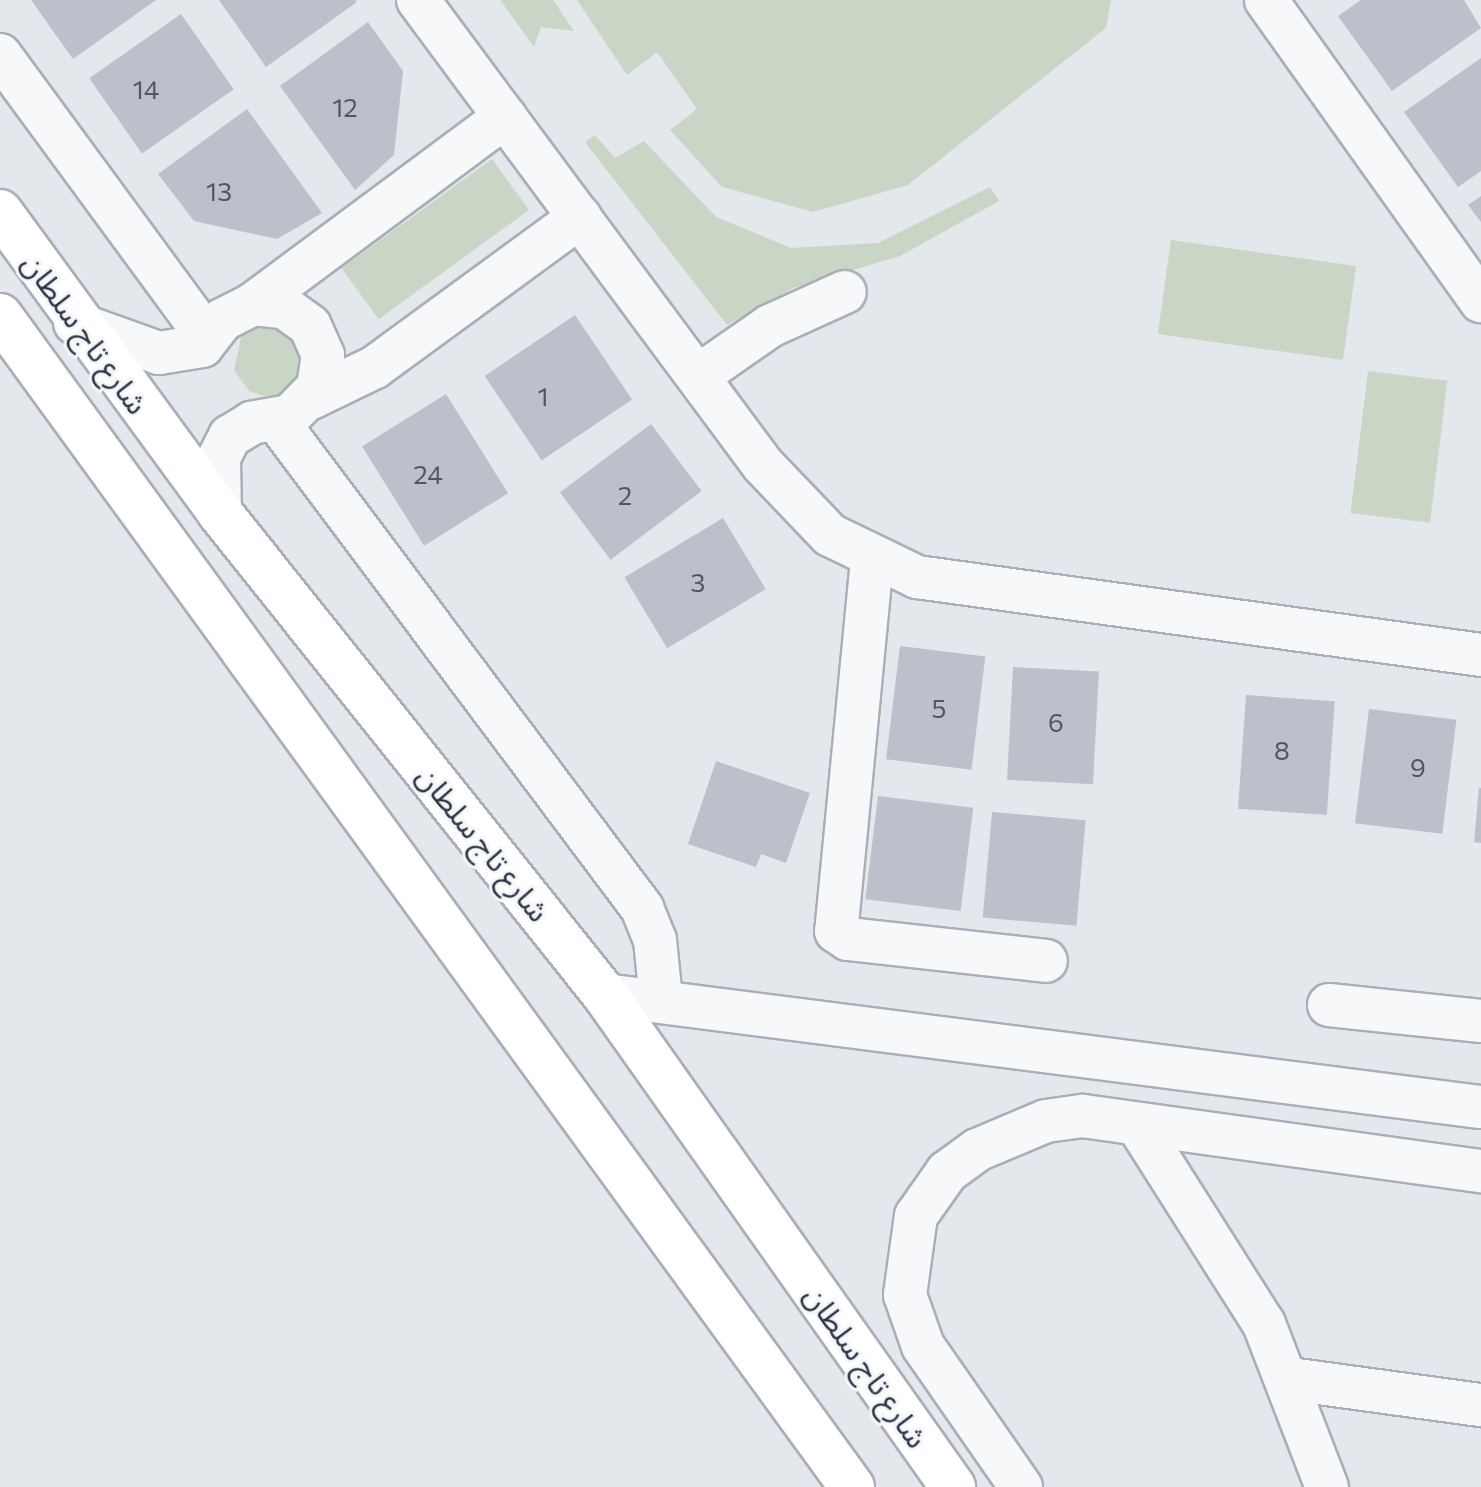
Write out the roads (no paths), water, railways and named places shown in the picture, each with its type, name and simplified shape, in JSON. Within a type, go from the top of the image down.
[{"type":"main road","name":"شارع تاج سلطان","points":[[0,212],[75,323],[220,513],[605,995],[953,1487]]},
{"type":"main road","name":"شارع تاج سلطان","points":[[0,316],[852,1487]]},
{"type":"street","points":[[418,0],[794,503],[872,560],[917,577],[1481,655]]},
{"type":"street","points":[[1266,0],[1481,301]]},
{"type":"street","points":[[0,55],[208,338]]},
{"type":"street","points":[[75,323],[159,353],[190,352],[231,313],[253,304],[505,117]]},
{"type":"street","points":[[220,513],[219,458],[230,436],[252,423],[294,410],[375,367],[580,217]]},
{"type":"street","points":[[698,376],[770,326],[845,292]]},
{"type":"street","points":[[253,304],[284,307],[310,326],[323,371],[294,410]]},
{"type":"street","points":[[294,410],[642,908],[655,940],[661,1000]]},
{"type":"street","points":[[872,560],[836,931],[848,939],[1046,961]]},
{"type":"street","points":[[605,995],[1481,1107]]},
{"type":"street","points":[[1329,1005],[1481,1021]]},
{"type":"street","points":[[1021,1487],[923,1346],[905,1295],[907,1241],[947,1172],[1010,1132],[1083,1116],[1481,1171]]},
{"type":"street","points":[[1137,1124],[1250,1300],[1290,1379],[1327,1487]]},
{"type":"street","points":[[1290,1379],[1481,1405]]}]
